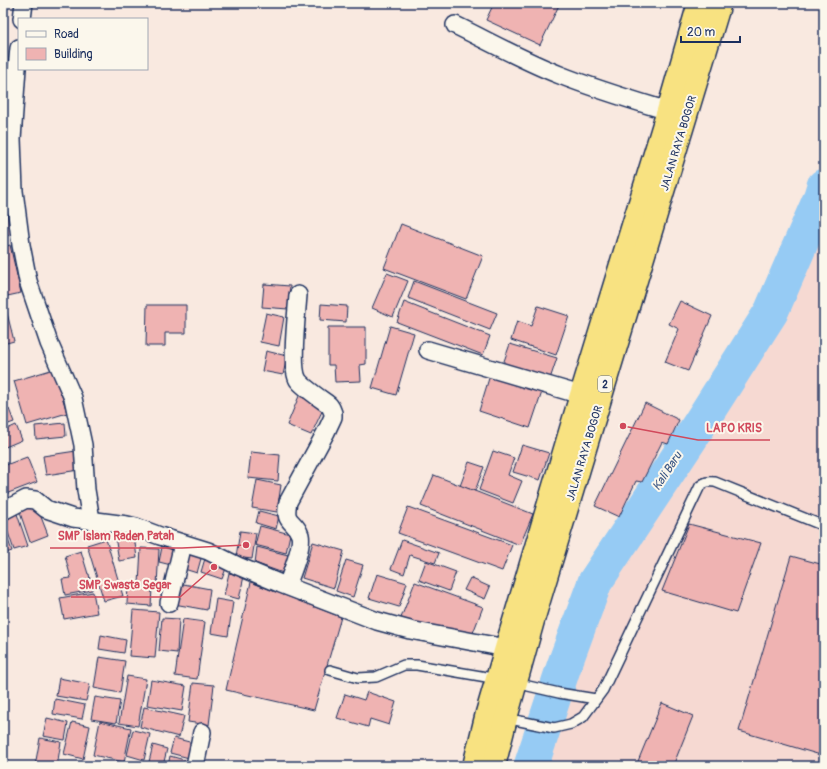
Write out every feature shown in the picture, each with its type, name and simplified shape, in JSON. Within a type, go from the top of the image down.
[{"type":"highway","name":"JALAN RAYA BOGOR","points":[[512,682],[506,648],[581,395],[668,111],[699,3]]},
{"type":"highway","name":"JALAN RAYA BOGOR","points":[[494,766],[501,716],[534,617],[720,3]]},
{"type":"highway","name":"JALAN RAYA BOGOR","points":[[474,766],[501,716]]},
{"type":"street","points":[[22,18],[24,3]]},
{"type":"street","points":[[455,25],[518,56],[585,85],[668,111]]},
{"type":"street","points":[[18,53],[9,97],[14,191],[21,245],[28,281],[49,343],[73,398],[83,445],[86,490],[91,520]]},
{"type":"street","points":[[287,586],[299,552],[300,544],[300,536],[287,516],[288,502],[333,417],[331,408],[299,382],[295,371],[294,355],[298,295]]},
{"type":"street","points":[[428,350],[581,395]]},
{"type":"street","points":[[4,508],[26,499],[35,500],[46,510],[73,518],[136,527],[182,544],[208,551],[238,566],[377,621],[410,630],[506,648]]},
{"type":"street","points":[[169,604],[182,544]]},
{"type":"street","points":[[195,766],[202,732]]},
{"type":"lane","points":[[501,716],[554,728],[571,724],[583,717],[603,690],[700,486],[704,483],[709,481],[715,482],[824,526]]},
{"type":"lane","points":[[330,670],[358,678],[376,677],[404,665],[417,665],[596,699]]},
{"type":"shaded area","points":[[824,217],[824,766],[543,766],[584,638],[630,556],[702,449],[732,397],[778,324],[806,250]]},
{"type":"building","points":[[494,3],[560,3],[540,45],[486,20]]},
{"type":"building","points":[[3,70],[7,70],[8,91],[3,91]]},
{"type":"building","points":[[3,192],[7,192],[14,234],[3,236]]},
{"type":"building","points":[[401,224],[483,256],[466,299],[384,268]]},
{"type":"building","points":[[10,245],[21,293],[3,297],[3,247]]},
{"type":"building","points":[[387,273],[408,281],[393,317],[372,308]]},
{"type":"building","points":[[414,281],[497,313],[490,330],[408,298]]},
{"type":"building","points":[[264,284],[290,286],[288,309],[262,307]]},
{"type":"building","points":[[3,301],[14,341],[3,344]]},
{"type":"building","points":[[680,301],[712,316],[688,371],[665,362],[679,329],[669,324]]},
{"type":"building","points":[[404,302],[490,336],[483,355],[397,322]]},
{"type":"building","points":[[321,304],[347,306],[346,322],[320,320]]},
{"type":"building","points":[[147,305],[186,305],[186,333],[165,333],[165,346],[146,346]]},
{"type":"building","points":[[538,306],[569,316],[556,355],[511,340],[517,321],[531,326]]},
{"type":"building","points":[[266,313],[284,317],[279,346],[260,342]]},
{"type":"building","points":[[390,326],[414,333],[396,395],[372,388]]},
{"type":"building","points":[[328,327],[366,327],[366,364],[360,365],[361,381],[335,382],[334,365],[328,365]]},
{"type":"building","points":[[510,344],[557,358],[550,379],[503,364]]},
{"type":"building","points":[[266,351],[287,356],[283,375],[262,371]]},
{"type":"building","points":[[54,369],[67,413],[27,425],[14,381]]},
{"type":"building","points":[[490,375],[542,392],[530,428],[479,411]]},
{"type":"building","points":[[299,396],[324,407],[311,435],[287,425]]},
{"type":"building","points":[[645,403],[679,420],[668,444],[662,442],[642,482],[636,481],[619,517],[595,506]]},
{"type":"building","points":[[9,409],[14,422],[3,426],[3,412]]},
{"type":"building","points":[[65,423],[66,436],[36,439],[35,426]]},
{"type":"building","points":[[16,425],[22,440],[3,448],[3,431]]},
{"type":"building","points":[[522,445],[549,453],[540,480],[513,472]]},
{"type":"building","points":[[76,451],[79,470],[46,475],[43,456]]},
{"type":"building","points":[[493,451],[514,458],[508,475],[522,481],[513,503],[479,490]]},
{"type":"building","points":[[251,452],[280,455],[278,481],[248,478]]},
{"type":"building","points":[[27,457],[37,482],[3,495],[3,466]]},
{"type":"building","points":[[469,462],[484,467],[475,491],[460,486]]},
{"type":"building","points":[[434,475],[533,514],[520,545],[421,506]]},
{"type":"building","points":[[257,480],[281,485],[277,512],[252,508]]},
{"type":"building","points":[[36,504],[48,535],[30,542],[19,510]]},
{"type":"building","points":[[408,507],[512,545],[502,571],[398,533]]},
{"type":"building","points":[[259,511],[279,516],[276,529],[256,523]]},
{"type":"building","points":[[17,514],[28,546],[14,550],[3,518]]},
{"type":"building","points":[[689,524],[761,543],[736,613],[662,591]]},
{"type":"building","points":[[3,526],[12,551],[3,554]]},
{"type":"building","points":[[260,526],[290,534],[286,553],[255,545]]},
{"type":"building","points":[[133,528],[137,558],[119,561],[114,530]]},
{"type":"building","points":[[240,531],[256,533],[252,559],[236,557]]},
{"type":"building","points":[[106,539],[123,596],[104,601],[87,545]]},
{"type":"building","points":[[402,540],[439,553],[435,563],[410,555],[404,574],[391,569]]},
{"type":"building","points":[[163,542],[180,546],[175,566],[159,562]]},
{"type":"building","points":[[313,542],[344,551],[334,588],[302,578]]},
{"type":"building","points":[[257,547],[288,555],[283,573],[255,563]]},
{"type":"building","points":[[141,548],[159,549],[157,585],[139,584]]},
{"type":"building","points":[[81,551],[89,574],[92,590],[65,595],[62,579],[71,578],[65,556]]},
{"type":"building","points":[[186,551],[202,555],[197,573],[181,568]]},
{"type":"building","points":[[206,555],[228,563],[222,579],[201,572]]},
{"type":"building","points":[[791,556],[824,565],[824,756],[739,731]]},
{"type":"building","points":[[346,560],[363,565],[353,597],[336,591]]},
{"type":"building","points":[[426,561],[456,572],[449,591],[419,580]]},
{"type":"building","points":[[229,573],[244,576],[239,599],[224,595]]},
{"type":"building","points":[[377,574],[407,583],[399,607],[369,598]]},
{"type":"building","points":[[470,578],[490,587],[485,599],[464,590]]},
{"type":"building","points":[[251,582],[341,617],[314,710],[226,690]]},
{"type":"building","points":[[415,582],[483,607],[471,638],[399,623]]},
{"type":"building","points":[[178,583],[210,589],[207,610],[174,604]]},
{"type":"building","points":[[128,586],[152,588],[151,606],[127,604]]},
{"type":"building","points":[[93,592],[97,613],[64,619],[60,598]]},
{"type":"building","points":[[216,599],[233,602],[228,636],[211,633]]},
{"type":"building","points":[[133,610],[159,612],[155,658],[129,656]]},
{"type":"building","points":[[162,618],[179,619],[177,653],[159,651]]},
{"type":"building","points":[[183,619],[205,622],[197,679],[175,676]]},
{"type":"building","points":[[101,635],[126,640],[124,653],[99,649]]},
{"type":"building","points":[[99,657],[125,661],[120,693],[94,688]]},
{"type":"building","points":[[127,676],[146,679],[138,726],[119,723]]},
{"type":"building","points":[[59,678],[90,684],[86,701],[56,696]]},
{"type":"building","points":[[151,680],[186,686],[182,711],[147,705]]},
{"type":"building","points":[[193,683],[214,685],[209,725],[188,722]]},
{"type":"building","points":[[367,692],[396,702],[389,725],[370,719],[368,727],[337,718],[345,694],[364,700]]},
{"type":"building","points":[[95,697],[120,701],[116,723],[91,719]]},
{"type":"building","points":[[55,699],[85,705],[82,719],[53,714]]},
{"type":"building","points":[[662,703],[693,716],[673,766],[636,766]]},
{"type":"building","points":[[144,707],[184,716],[179,737],[140,727]]},
{"type":"building","points":[[47,718],[68,723],[65,740],[43,736]]},
{"type":"building","points":[[100,721],[131,728],[124,762],[93,755]]},
{"type":"building","points":[[72,722],[90,726],[83,759],[64,754]]},
{"type":"building","points":[[133,730],[150,734],[144,760],[127,755]]},
{"type":"building","points":[[40,738],[61,742],[57,766],[35,766]]},
{"type":"building","points":[[174,738],[197,744],[193,759],[170,753]]},
{"type":"building","points":[[153,745],[167,749],[163,766],[148,766]]},
{"type":"building","points":[[170,756],[188,761],[187,766],[168,766]]},
{"type":"waterway","name":"Kali Baru","points":[[531,766],[564,666],[595,582],[690,439],[771,312],[820,199],[824,186]]},
{"type":"place","name":"LAPO KRIS","points":[[623,426]]},
{"type":"place","name":"SMP Islam Raden Patah","points":[[246,545]]},
{"type":"place","name":"SMP Swasta Segar","points":[[214,567]]}]
